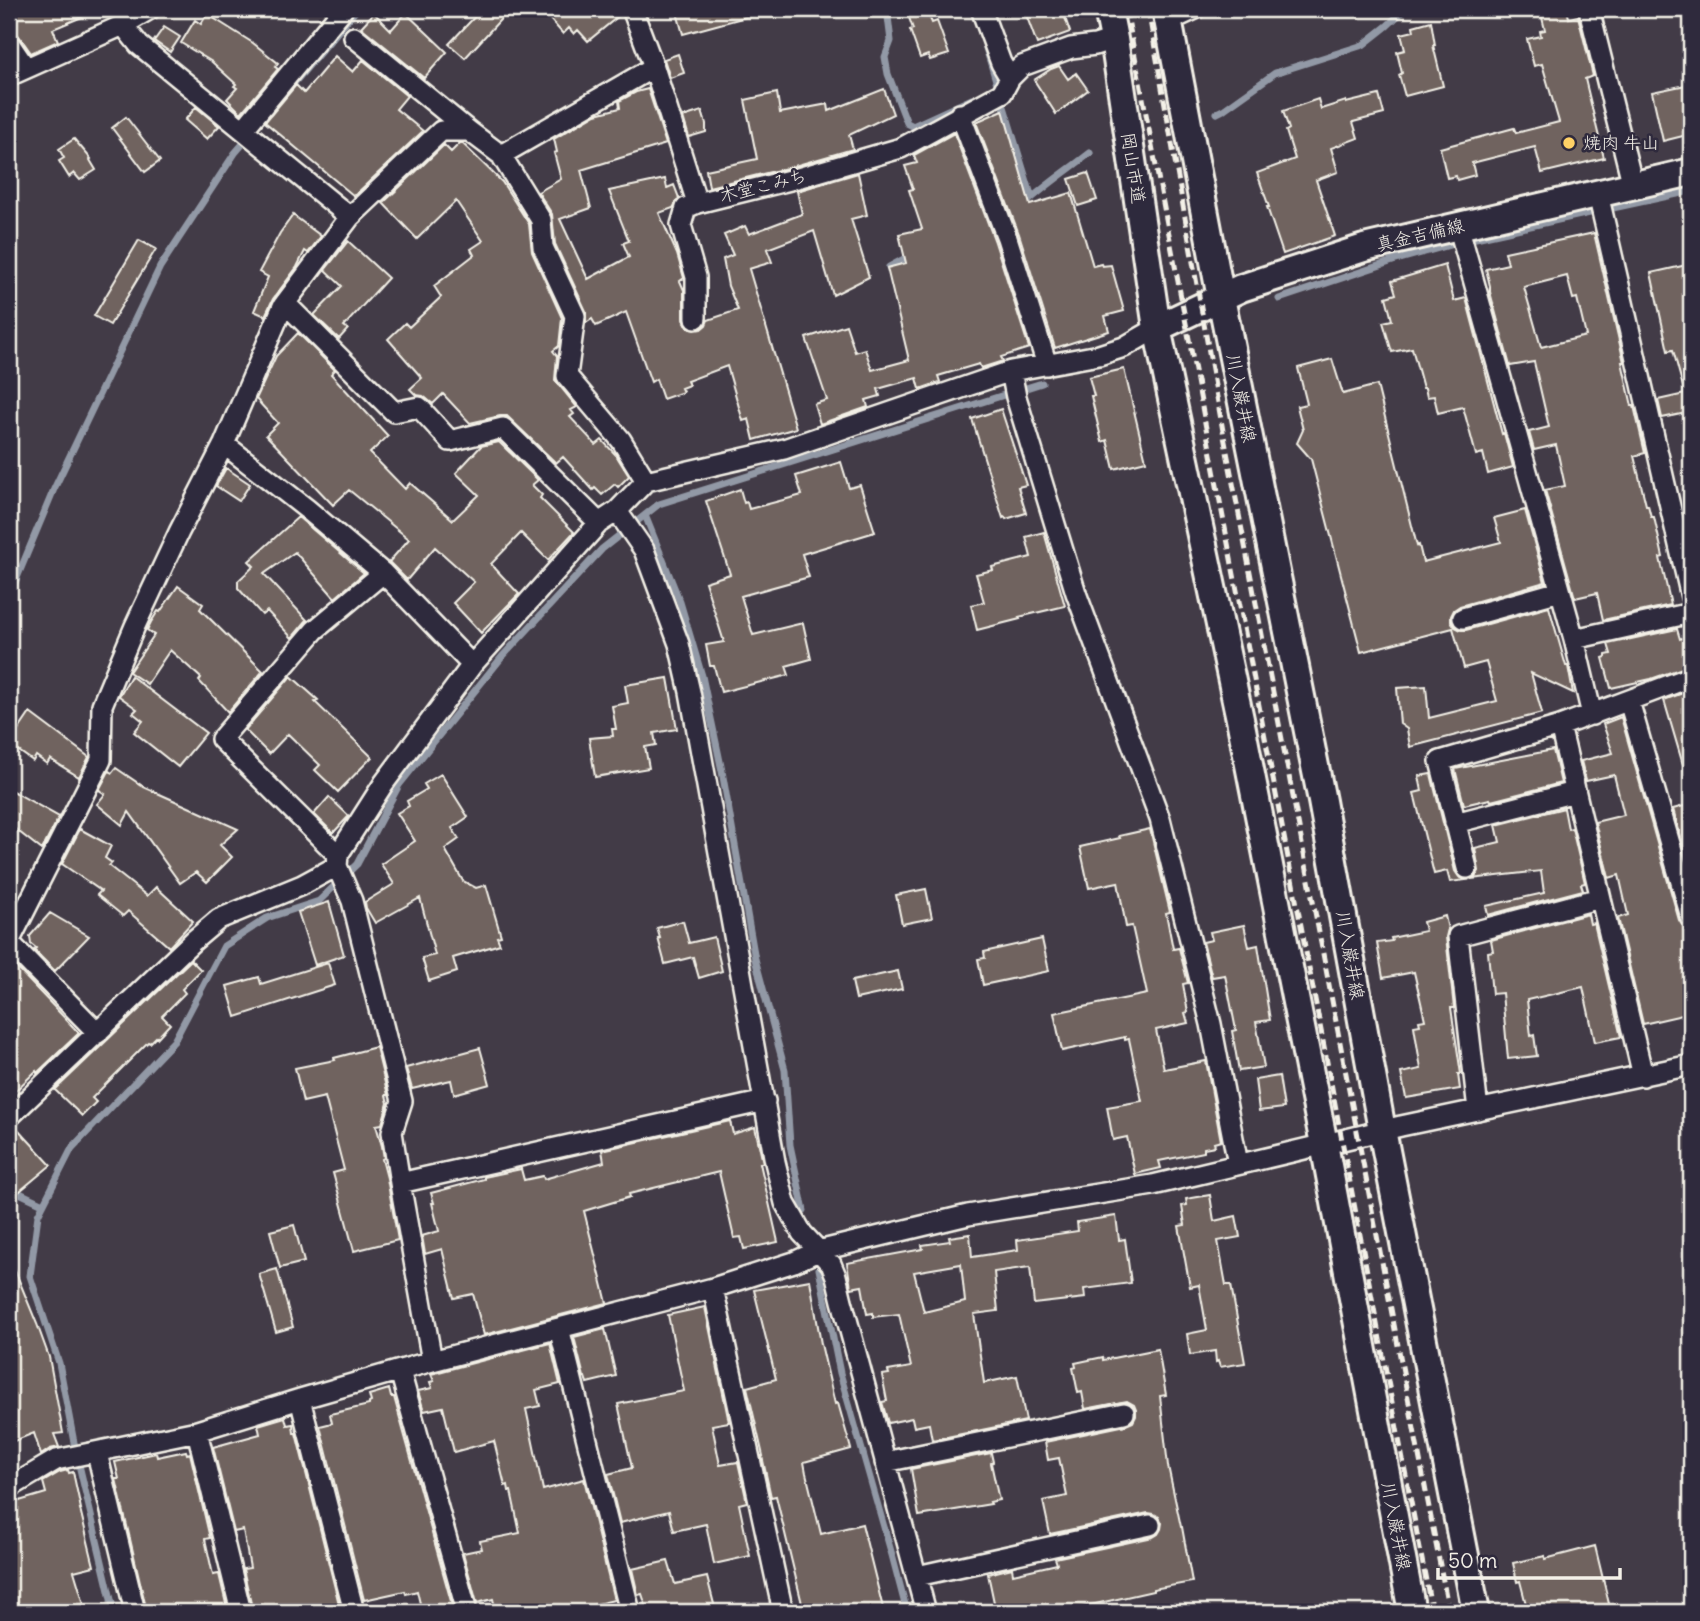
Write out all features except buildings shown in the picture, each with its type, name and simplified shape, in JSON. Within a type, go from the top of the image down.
[{"type":"main road","name":"岡山市道","points":[[1108,9],[1157,328]]},
{"type":"main road","points":[[1168,15],[1221,298]]},
{"type":"main road","name":"真金吉備線","points":[[1157,328],[1241,288],[1364,248],[1462,238],[1601,206],[1633,186],[1691,172]]},
{"type":"main road","name":"川入巌井線","points":[[1221,298],[1322,801],[1382,1130],[1476,1612]]},
{"type":"main road","name":"川入巌井線","points":[[1157,328],[1241,719],[1412,1612]]},
{"type":"street","points":[[9,43],[17,72],[123,25],[150,9]]},
{"type":"street","points":[[247,133],[343,9]]},
{"type":"street","name":"木堂こみち","points":[[632,9],[654,67],[697,203],[901,148],[1003,89],[1022,66],[1071,48],[1114,39]]},
{"type":"street","points":[[981,9],[1001,63],[1003,89]]},
{"type":"street","points":[[1168,15],[1195,9]]},
{"type":"street","points":[[1589,9],[1633,186]]},
{"type":"street","points":[[123,25],[139,45],[350,218]]},
{"type":"street","points":[[354,37],[501,155],[541,220],[542,247],[575,316],[567,376],[621,440],[646,481]]},
{"type":"street","points":[[501,155],[654,67]]},
{"type":"street","points":[[960,114],[1002,225],[1047,365]]},
{"type":"street","points":[[98,1033],[9,942],[12,927],[101,760],[102,705],[135,625],[224,444],[285,303],[350,218],[441,131],[469,131]]},
{"type":"street","points":[[696,318],[696,277],[681,225],[686,208],[697,203]]},
{"type":"street","points":[[1601,206],[1691,597]]},
{"type":"street","points":[[1462,238],[1574,639],[1592,715]]},
{"type":"street","points":[[285,303],[394,412],[419,407],[450,440],[503,428],[599,523]]},
{"type":"street","points":[[9,1118],[219,919],[302,886],[337,860],[384,783],[472,665],[599,523],[617,511],[646,481],[784,449],[1013,383],[1047,365],[1124,347],[1157,328]]},
{"type":"street","points":[[1013,383],[1076,593],[1160,820],[1211,1024],[1238,1164]]},
{"type":"street","points":[[224,444],[383,573],[472,665]]},
{"type":"street","points":[[617,511],[644,550],[679,644],[775,1162],[785,1203],[802,1233],[831,1264],[836,1276],[926,1612]]},
{"type":"street","points":[[383,573],[315,630],[221,739],[337,860],[352,901],[402,1101],[392,1132],[432,1361]]},
{"type":"street","points":[[1463,618],[1560,591]]},
{"type":"street","points":[[1574,639],[1691,613]]},
{"type":"street","points":[[1467,868],[1440,761],[1560,726],[1691,677]]},
{"type":"street","points":[[1629,701],[1691,917]]},
{"type":"street","points":[[1560,726],[1643,1076]]},
{"type":"street","points":[[1455,822],[1575,792]]},
{"type":"street","points":[[1478,1110],[1458,936],[1600,898]]},
{"type":"street","points":[[9,1488],[55,1460],[197,1431],[432,1361],[713,1288],[794,1262],[818,1251],[968,1215],[1153,1185],[1382,1130],[1691,1066]]},
{"type":"street","points":[[400,1183],[765,1101]]},
{"type":"street","points":[[713,1288],[783,1612]]},
{"type":"street","points":[[559,1328],[630,1612]]},
{"type":"street","points":[[400,1371],[467,1612]]},
{"type":"street","points":[[300,1399],[354,1612]]},
{"type":"street","points":[[885,1462],[1125,1413]]},
{"type":"street","points":[[197,1431],[241,1612]]},
{"type":"street","points":[[97,1453],[135,1612]]},
{"type":"street","points":[[916,1576],[1150,1525]]},
{"type":"waterway","points":[[278,102],[357,9]]},
{"type":"waterway","points":[[887,9],[891,41],[885,57],[888,74],[907,123],[913,126],[972,99]]},
{"type":"waterway","points":[[1217,113],[1275,73],[1363,45],[1405,9]]},
{"type":"waterway","points":[[986,48],[1032,198]]},
{"type":"waterway","points":[[9,597],[54,489],[160,267],[235,153],[248,138]]},
{"type":"waterway","points":[[983,234],[1004,224],[1039,192],[1090,153]]},
{"type":"waterway","points":[[1279,299],[1393,261],[1471,239],[1691,191]]},
{"type":"waterway","points":[[889,267],[911,255]]},
{"type":"waterway","points":[[114,1612],[75,1448],[59,1363],[30,1276],[38,1215],[72,1148],[174,1041],[224,946],[267,918],[319,901],[357,864],[399,785],[502,657],[602,549],[659,504],[1042,383]]},
{"type":"waterway","points":[[645,515],[680,602],[702,676],[722,771],[755,959],[785,1070],[790,1145],[804,1211]]},
{"type":"waterway","points":[[9,1188],[43,1204]]},
{"type":"waterway","points":[[819,1269],[840,1373],[907,1612]]},
{"type":"railway","points":[[1126,9],[1432,1612]]},
{"type":"railway","points":[[1148,9],[1223,431],[1449,1612]]},
{"type":"place","name":"焼肉 牛山","points":[[1569,143]]}]
